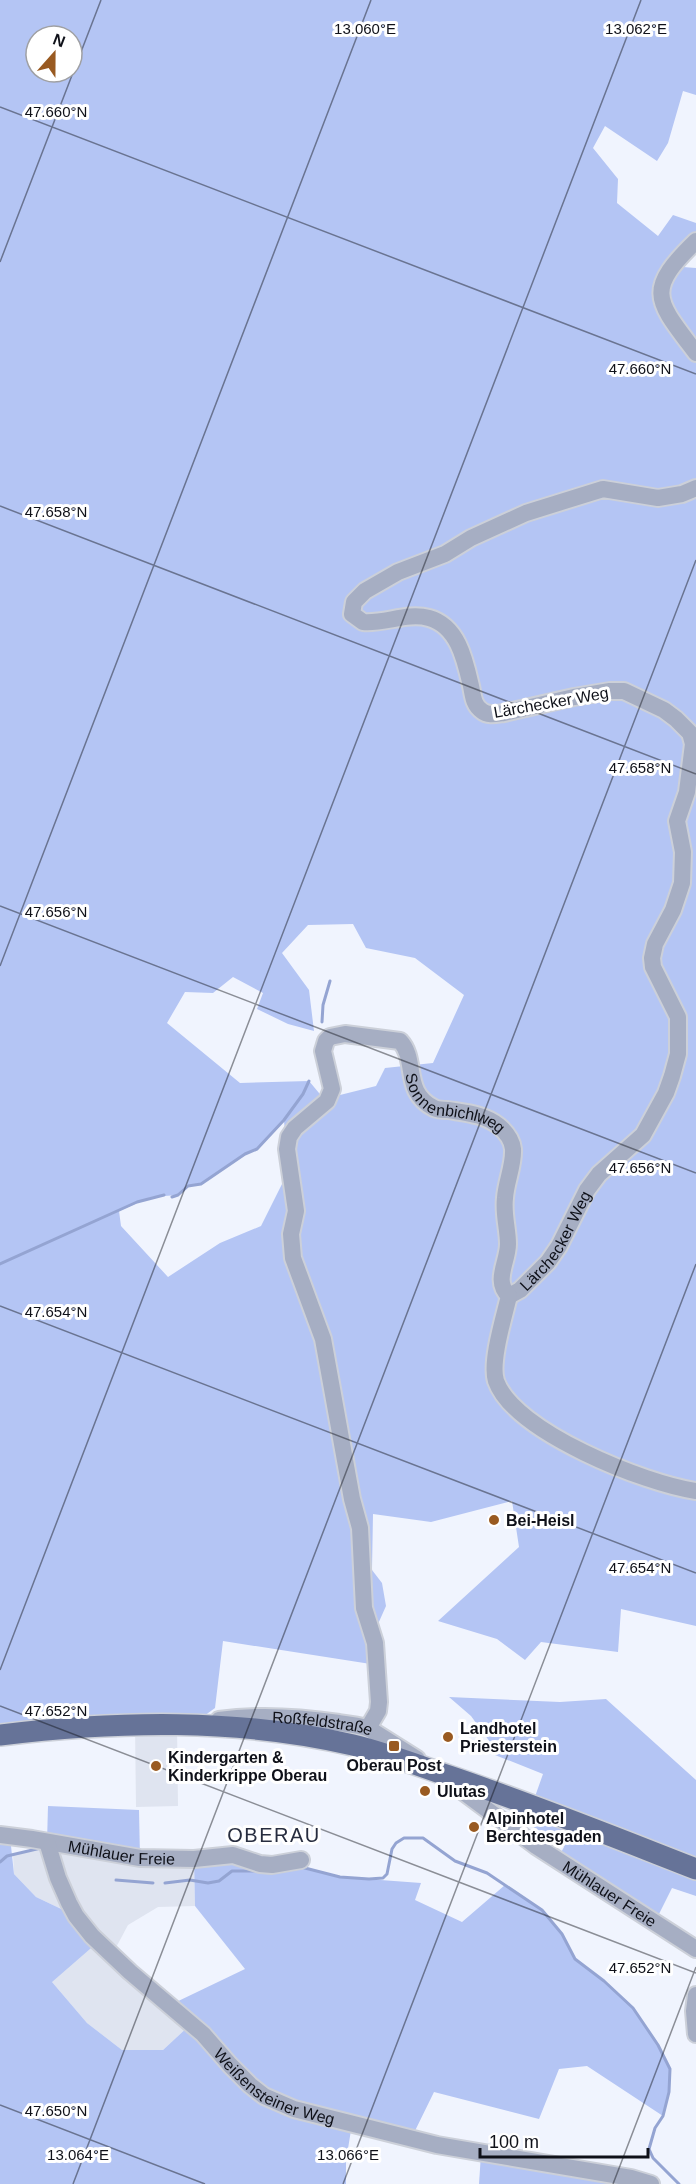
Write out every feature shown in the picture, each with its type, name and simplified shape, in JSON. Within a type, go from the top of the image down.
[{"type":"main road","name":"Roßfeldstraße","points":[[0,1735],[78,1728],[195,1724],[298,1734],[397,1757],[532,1805],[696,1869]]},
{"type":"street","points":[[696,240],[664,277],[661,296],[665,310],[696,353]]},
{"type":"street","name":"Lärchecker Weg","points":[[509,1296],[520,1290],[548,1262],[559,1246],[587,1190],[599,1174],[643,1135],[666,1093],[672,1076],[678,1054],[678,1017],[653,967],[652,958],[655,944],[673,909],[682,883],[683,852],[677,820],[687,792],[693,744],[690,733],[676,719],[655,705],[624,691],[574,697],[492,715],[482,712],[473,700],[461,649],[452,633],[442,624],[429,618],[416,616],[363,622],[352,614],[352,608],[354,602],[365,591],[398,572],[445,554],[471,538],[526,513],[603,489],[658,498],[682,494],[696,488]]},
{"type":"street","name":"Sonnenbichlweg","points":[[368,1728],[378,1711],[379,1702],[375,1644],[364,1608],[360,1528],[352,1499],[323,1339],[293,1258],[291,1234],[296,1211],[287,1149],[289,1137],[295,1128],[327,1101],[332,1089],[323,1052],[330,1036],[345,1034],[400,1041],[406,1051],[414,1088],[423,1100],[435,1109],[479,1115],[494,1122],[510,1139],[513,1148],[512,1162],[504,1201],[508,1243],[507,1257],[501,1276],[502,1286],[509,1296],[494,1367],[496,1382],[506,1396],[541,1428],[600,1461],[660,1484],[696,1491]]},
{"type":"street","name":"Roßfeldstraße","points":[[195,1724],[242,1717],[274,1716],[368,1728],[437,1772]]},
{"type":"street","name":"Mühlauer Freie","points":[[437,1772],[536,1846],[696,1949]]},
{"type":"street","points":[[0,1835],[47,1842]]},
{"type":"street","name":"Mühlauer Freie","points":[[47,1842],[140,1858],[194,1859],[223,1854],[272,1865],[301,1860]]},
{"type":"street","name":"Weißensteiner Weg","points":[[47,1842],[69,1903],[92,1936],[130,1972],[203,2034],[230,2065],[264,2096],[294,2109],[437,2145],[631,2178],[651,2184]]},
{"type":"street","points":[[696,1995],[694,2011],[696,2034]]},
{"type":"shaded area","points":[[0,0],[696,0],[696,95],[683,91],[668,143],[657,161],[605,126],[593,148],[618,179],[617,203],[658,236],[673,215],[696,223],[696,237],[658,287],[696,357],[696,485],[675,491],[595,495],[696,496],[696,1626],[621,1609],[618,1652],[541,1642],[525,1660],[497,1639],[438,1621],[519,1547],[512,1501],[431,1522],[373,1514],[372,1570],[382,1583],[386,1606],[378,1624],[375,1643],[377,1665],[223,1641],[215,1708],[204,1716],[0,1735]],"holes":[[[353,924],[366,948],[415,958],[464,995],[433,1063],[385,1068],[376,1086],[324,1099],[309,1081],[240,1083],[167,1023],[185,992],[213,993],[233,977],[263,993],[257,1009],[288,1024],[314,1031],[309,990],[282,953],[308,925]],[[284,1121],[289,1170],[261,1226],[220,1243],[168,1277],[121,1226],[119,1211],[151,1197],[178,1195],[188,1186],[201,1184],[245,1154],[257,1149]]]},
{"type":"shaded area","points":[[696,268],[696,345],[672,310],[667,291],[674,269]]},
{"type":"shaded area","points":[[449,1697],[560,1702],[606,1699],[696,1780],[696,1896],[672,1888],[655,1922],[557,1860],[564,1847],[526,1822],[543,1774],[485,1751],[490,1742],[471,1716]]},
{"type":"shaded area","name":"Kindergarten & Kinderkrippe Oberau","points":[[177,1725],[178,1806],[136,1807],[135,1726]]},
{"type":"shaded area","points":[[48,1806],[139,1810],[140,1858],[47,1842]]},
{"type":"shaded area","points":[[0,1843],[11,1846],[14,1874],[36,1897],[76,1916],[98,1942],[52,1982],[87,2023],[122,2050],[163,2050],[191,2024],[170,2005],[245,1969],[195,1906],[194,1859],[305,1867],[340,1877],[421,1883],[415,1900],[462,1922],[505,1885],[542,1910],[562,1934],[575,1959],[604,1981],[633,2008],[658,2045],[670,2069],[669,2092],[663,2116],[587,2066],[559,2069],[539,2119],[434,2092],[411,2139],[352,2124],[346,2161],[346,2184],[0,2184]]},
{"type":"shaded area","points":[[41,1848],[194,1859],[195,1906],[158,1907],[128,1925],[112,1955],[191,2024],[163,2050],[122,2050],[87,2023],[52,1982],[76,1916],[36,1897],[14,1874],[13,1854]]},
{"type":"shaded area","points":[[481,2154],[631,2184],[479,2184]]},
{"type":"waterway","points":[[322,1022],[323,1005],[330,981]]},
{"type":"waterway","points":[[172,1197],[188,1186],[201,1184],[245,1154],[257,1149],[284,1120],[303,1094],[309,1081]]},
{"type":"waterway","points":[[0,1264],[137,1202],[164,1195]]},
{"type":"waterway","points":[[301,1867],[340,1877],[383,1878],[387,1874],[392,1849],[396,1843],[404,1838],[423,1838],[455,1861],[487,1873],[542,1910],[562,1934],[575,1959],[604,1981],[633,2008],[658,2045],[670,2069],[669,2092],[663,2116],[655,2128],[649,2149],[653,2158],[679,2184]]},
{"type":"waterway","points":[[0,1862],[7,1856],[41,1848]]},
{"type":"waterway","points":[[165,1883],[190,1880],[208,1883],[219,1881],[232,1871],[259,1871]]},
{"type":"waterway","points":[[116,1880],[153,1883]]},
{"type":"place","name":"Bei-Heisl","points":[[494,1520]]},
{"type":"place","name":"Landhotel Priesterstein","points":[[448,1737]]},
{"type":"place","name":"Oberau Post","points":[[394,1746]]},
{"type":"place","name":"Kindergarten & Kinderkrippe Oberau","points":[[156,1766]]},
{"type":"place","name":"Ulutas","points":[[425,1791]]},
{"type":"place","name":"Alpinhotel Berchtesgaden","points":[[474,1827]]},
{"type":"district","name":"OBERAU","points":[[274,1835]]}]
